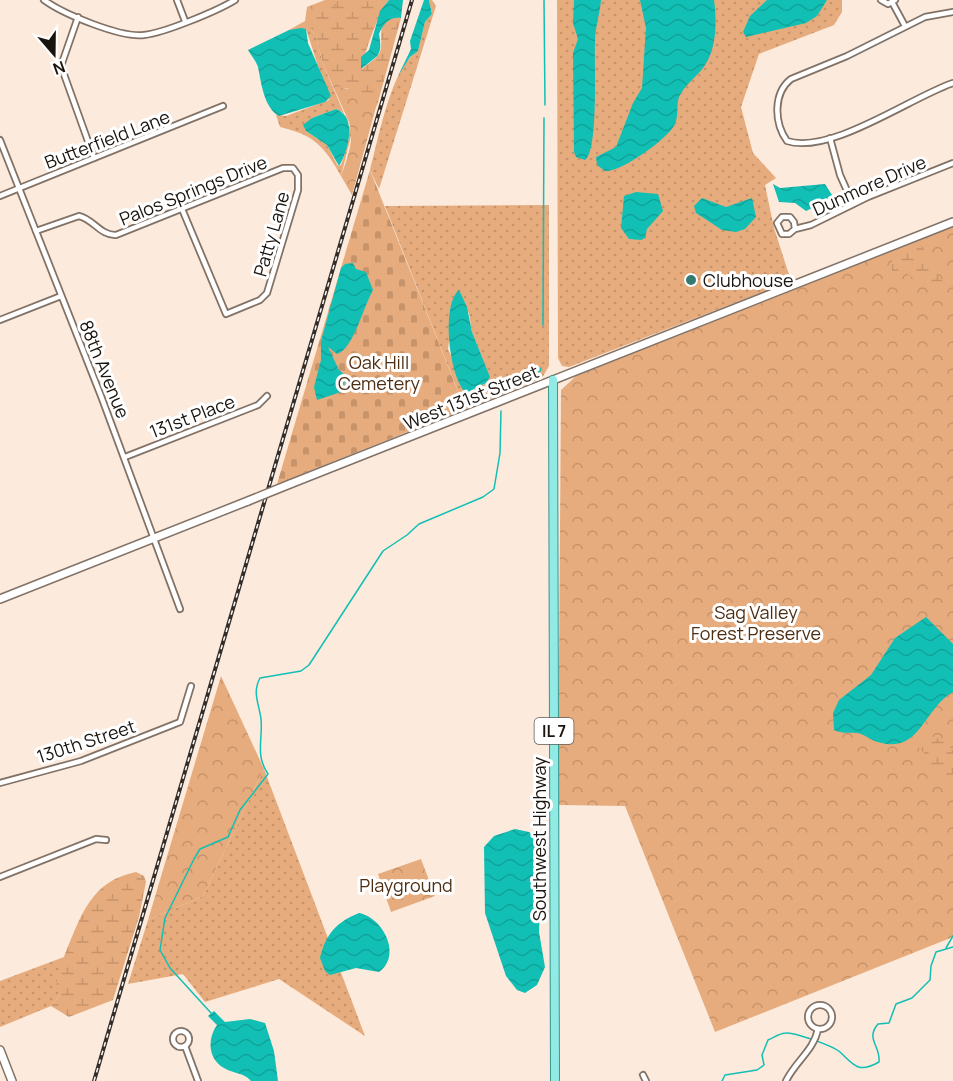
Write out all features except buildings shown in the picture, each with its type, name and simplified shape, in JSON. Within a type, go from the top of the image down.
[{"type":"main road","name":"Southwest Highway","points":[[553,380],[555,1081]]},
{"type":"street","points":[[44,0],[78,17],[135,36],[154,33],[235,0]]},
{"type":"street","points":[[177,0],[185,21]]},
{"type":"street","points":[[881,0],[886,3],[894,1],[905,26]]},
{"type":"street","points":[[953,12],[930,15],[847,56],[788,81],[782,89],[777,106],[785,138],[791,142],[830,138],[880,119],[953,83]]},
{"type":"street","points":[[78,17],[61,66],[94,159]]},
{"type":"street","name":"Butterfield Lane","points":[[0,196],[223,106]]},
{"type":"street","points":[[830,138],[840,175],[853,204]]},
{"type":"street","name":"88th Avenue","points":[[0,140],[124,457],[180,609]]},
{"type":"street","name":"Dunmore Drive","points":[[795,230],[794,222],[790,217],[782,217],[777,223],[782,234],[789,234],[853,204],[953,163]]},
{"type":"street","name":"Palos Springs Drive","points":[[36,231],[79,216],[113,236],[283,168],[290,167],[296,171]]},
{"type":"street","name":"Patty Lane","points":[[182,209],[226,314],[260,300],[267,293],[298,190],[296,171]]},
{"type":"street","name":"West 131st Street","points":[[0,599],[953,222]]},
{"type":"street","points":[[0,320],[61,296]]},
{"type":"street","name":"131st Place","points":[[124,457],[258,405],[267,396]]},
{"type":"street","name":"130th Street","points":[[0,783],[81,761],[180,722],[191,686]]},
{"type":"street","points":[[0,877],[96,839],[106,840]]},
{"type":"street","points":[[825,1005],[832,1014],[832,1022],[825,1028],[818,1029],[810,1023],[808,1015],[815,1006],[825,1005]]},
{"type":"street","points":[[786,1081],[798,1062],[815,1043],[818,1029]]},
{"type":"street","points":[[185,1046],[198,1081]]},
{"type":"street","points":[[0,1050],[10,1080]]},
{"type":"street","points":[[643,1075],[646,1081]]},
{"type":"green space","points":[[325,0],[371,0],[341,64],[345,89],[381,89],[352,195],[341,176],[351,143],[349,122],[323,64],[316,37],[311,30],[289,30],[305,21],[307,7]]},
{"type":"green space","points":[[336,0],[389,0],[372,34],[362,69],[379,55],[383,25],[386,20],[401,18],[377,106],[365,101],[360,90],[341,88],[332,72],[323,64],[319,44],[309,24],[315,7],[336,6]]},
{"type":"green space","points":[[429,0],[432,0],[436,6],[379,189],[370,170],[387,104],[400,72],[418,51],[425,22],[432,14]]},
{"type":"green space","points":[[557,0],[842,0],[842,12],[834,25],[759,54],[741,107],[753,153],[776,178],[765,185],[774,228],[791,281],[569,367],[562,366],[558,358]]},
{"type":"green space","points":[[306,29],[311,30],[316,37],[323,64],[345,115],[336,109],[312,118],[306,131],[327,145],[338,166],[341,165],[348,143],[348,124],[352,132],[341,176],[317,143],[292,130],[280,127],[276,115],[286,116],[329,100]]},
{"type":"green space","name":"Oak Hill Cemetery","points":[[370,170],[465,409],[277,484]]},
{"type":"green space","points":[[549,205],[549,366],[542,378],[465,409],[385,206]],"holes":[[[454,300],[469,313],[472,332],[489,376],[486,383],[467,393],[448,349]]]},
{"type":"green space","name":"Sag Valley Forest Preserve","points":[[953,227],[953,937],[715,1032],[625,806],[558,805],[561,390],[576,376]]},
{"type":"green space","points":[[919,241],[935,271],[947,286],[935,291],[905,273],[892,272],[892,252]]},
{"type":"green space","points":[[221,676],[264,769],[203,896],[148,920]]},
{"type":"green space","points":[[928,735],[943,740],[953,751],[953,781],[937,778],[925,754],[919,748]]},
{"type":"green space","points":[[264,769],[365,1036],[279,979],[205,1002],[183,974],[128,984],[148,920],[203,896]]},
{"type":"green space","name":"Playground","points":[[421,859],[435,896],[391,912],[378,874]]},
{"type":"green space","points":[[136,872],[144,876],[146,882],[139,917],[113,1000],[69,1017],[51,1006],[59,996],[58,974],[78,923],[99,891],[121,876]]},
{"type":"green space","points":[[64,957],[58,981],[59,996],[51,1006],[0,1027],[0,981]]},
{"type":"water","points":[[389,0],[403,0],[401,18],[393,18],[385,24],[379,34],[380,51],[378,55],[361,69],[361,57],[369,50],[380,11]]},
{"type":"water","points":[[424,0],[429,0],[432,14],[425,22],[418,51],[410,57],[398,76],[411,49],[410,41]]},
{"type":"water","points":[[574,0],[601,0],[595,36],[594,124],[589,153],[585,160],[576,157],[574,152],[573,53],[578,39],[573,23]]},
{"type":"water","points":[[640,0],[714,0],[716,26],[713,44],[708,61],[679,97],[676,121],[671,130],[654,146],[632,161],[605,171],[597,165],[596,157],[616,147],[633,103],[642,88],[646,28]]},
{"type":"water","points":[[767,0],[827,0],[817,16],[806,23],[746,37],[743,32],[750,16]]},
{"type":"water","points":[[306,29],[308,43],[331,96],[325,102],[279,116],[267,101],[258,67],[248,50],[289,30]]},
{"type":"water","points":[[336,109],[343,113],[349,127],[348,144],[339,166],[327,145],[306,131],[303,125],[312,118]]},
{"type":"water","points":[[773,184],[780,188],[825,184],[832,195],[831,199],[806,211],[795,203],[779,202]]},
{"type":"water","points":[[636,192],[658,194],[663,211],[647,229],[645,238],[641,240],[629,239],[621,228],[624,196]]},
{"type":"water","points":[[702,198],[726,207],[752,198],[756,217],[745,229],[736,232],[722,230],[696,213],[694,206]]},
{"type":"water","points":[[353,263],[356,269],[366,272],[373,290],[358,326],[343,351],[337,354],[328,347],[339,370],[345,375],[344,391],[317,400],[314,387],[321,360],[321,341],[341,268],[345,264]]},
{"type":"water","points":[[459,290],[467,307],[472,332],[490,377],[486,383],[466,393],[455,372],[449,341],[450,310],[453,298]]},
{"type":"water","points":[[926,617],[953,644],[953,692],[943,700],[912,736],[903,742],[892,744],[878,742],[861,734],[834,730],[833,713],[839,700],[871,675],[895,638]]},
{"type":"water","points":[[515,829],[529,832],[536,837],[541,874],[539,932],[545,967],[537,985],[525,993],[517,990],[506,976],[485,913],[484,847],[494,836]]},
{"type":"water","points":[[359,913],[376,922],[387,938],[389,957],[386,965],[379,972],[356,968],[330,975],[325,971],[320,958],[329,935],[344,920]]},
{"type":"water","points":[[214,1011],[225,1022],[250,1019],[265,1023],[274,1051],[278,1081],[251,1081],[219,1064],[211,1048],[212,1036],[217,1025],[208,1016]]},
{"type":"waterway","points":[[544,0],[545,105]]},
{"type":"waterway","points":[[543,325],[544,118]]},
{"type":"waterway","points":[[497,393],[508,385],[540,371],[541,368]]},
{"type":"waterway","points":[[211,1013],[170,968],[160,950],[165,918],[200,849],[228,837],[240,810],[268,774],[261,754],[261,719],[256,693],[260,678],[301,671],[309,665],[383,551],[419,524],[483,497],[494,489],[500,453],[501,411]]},
{"type":"waterway","points":[[946,948],[953,936]]},
{"type":"waterway","points":[[722,1081],[725,1075],[757,1070],[764,1065],[762,1055],[768,1040],[784,1033],[830,1046],[861,1068],[879,1062],[873,1038],[874,1029],[878,1024],[889,1023],[896,1004],[912,998],[930,980],[931,966],[936,952],[953,947]]},
{"type":"railway","points":[[94,1081],[412,0]]},
{"type":"place","name":"Clubhouse","points":[[691,280]]}]
